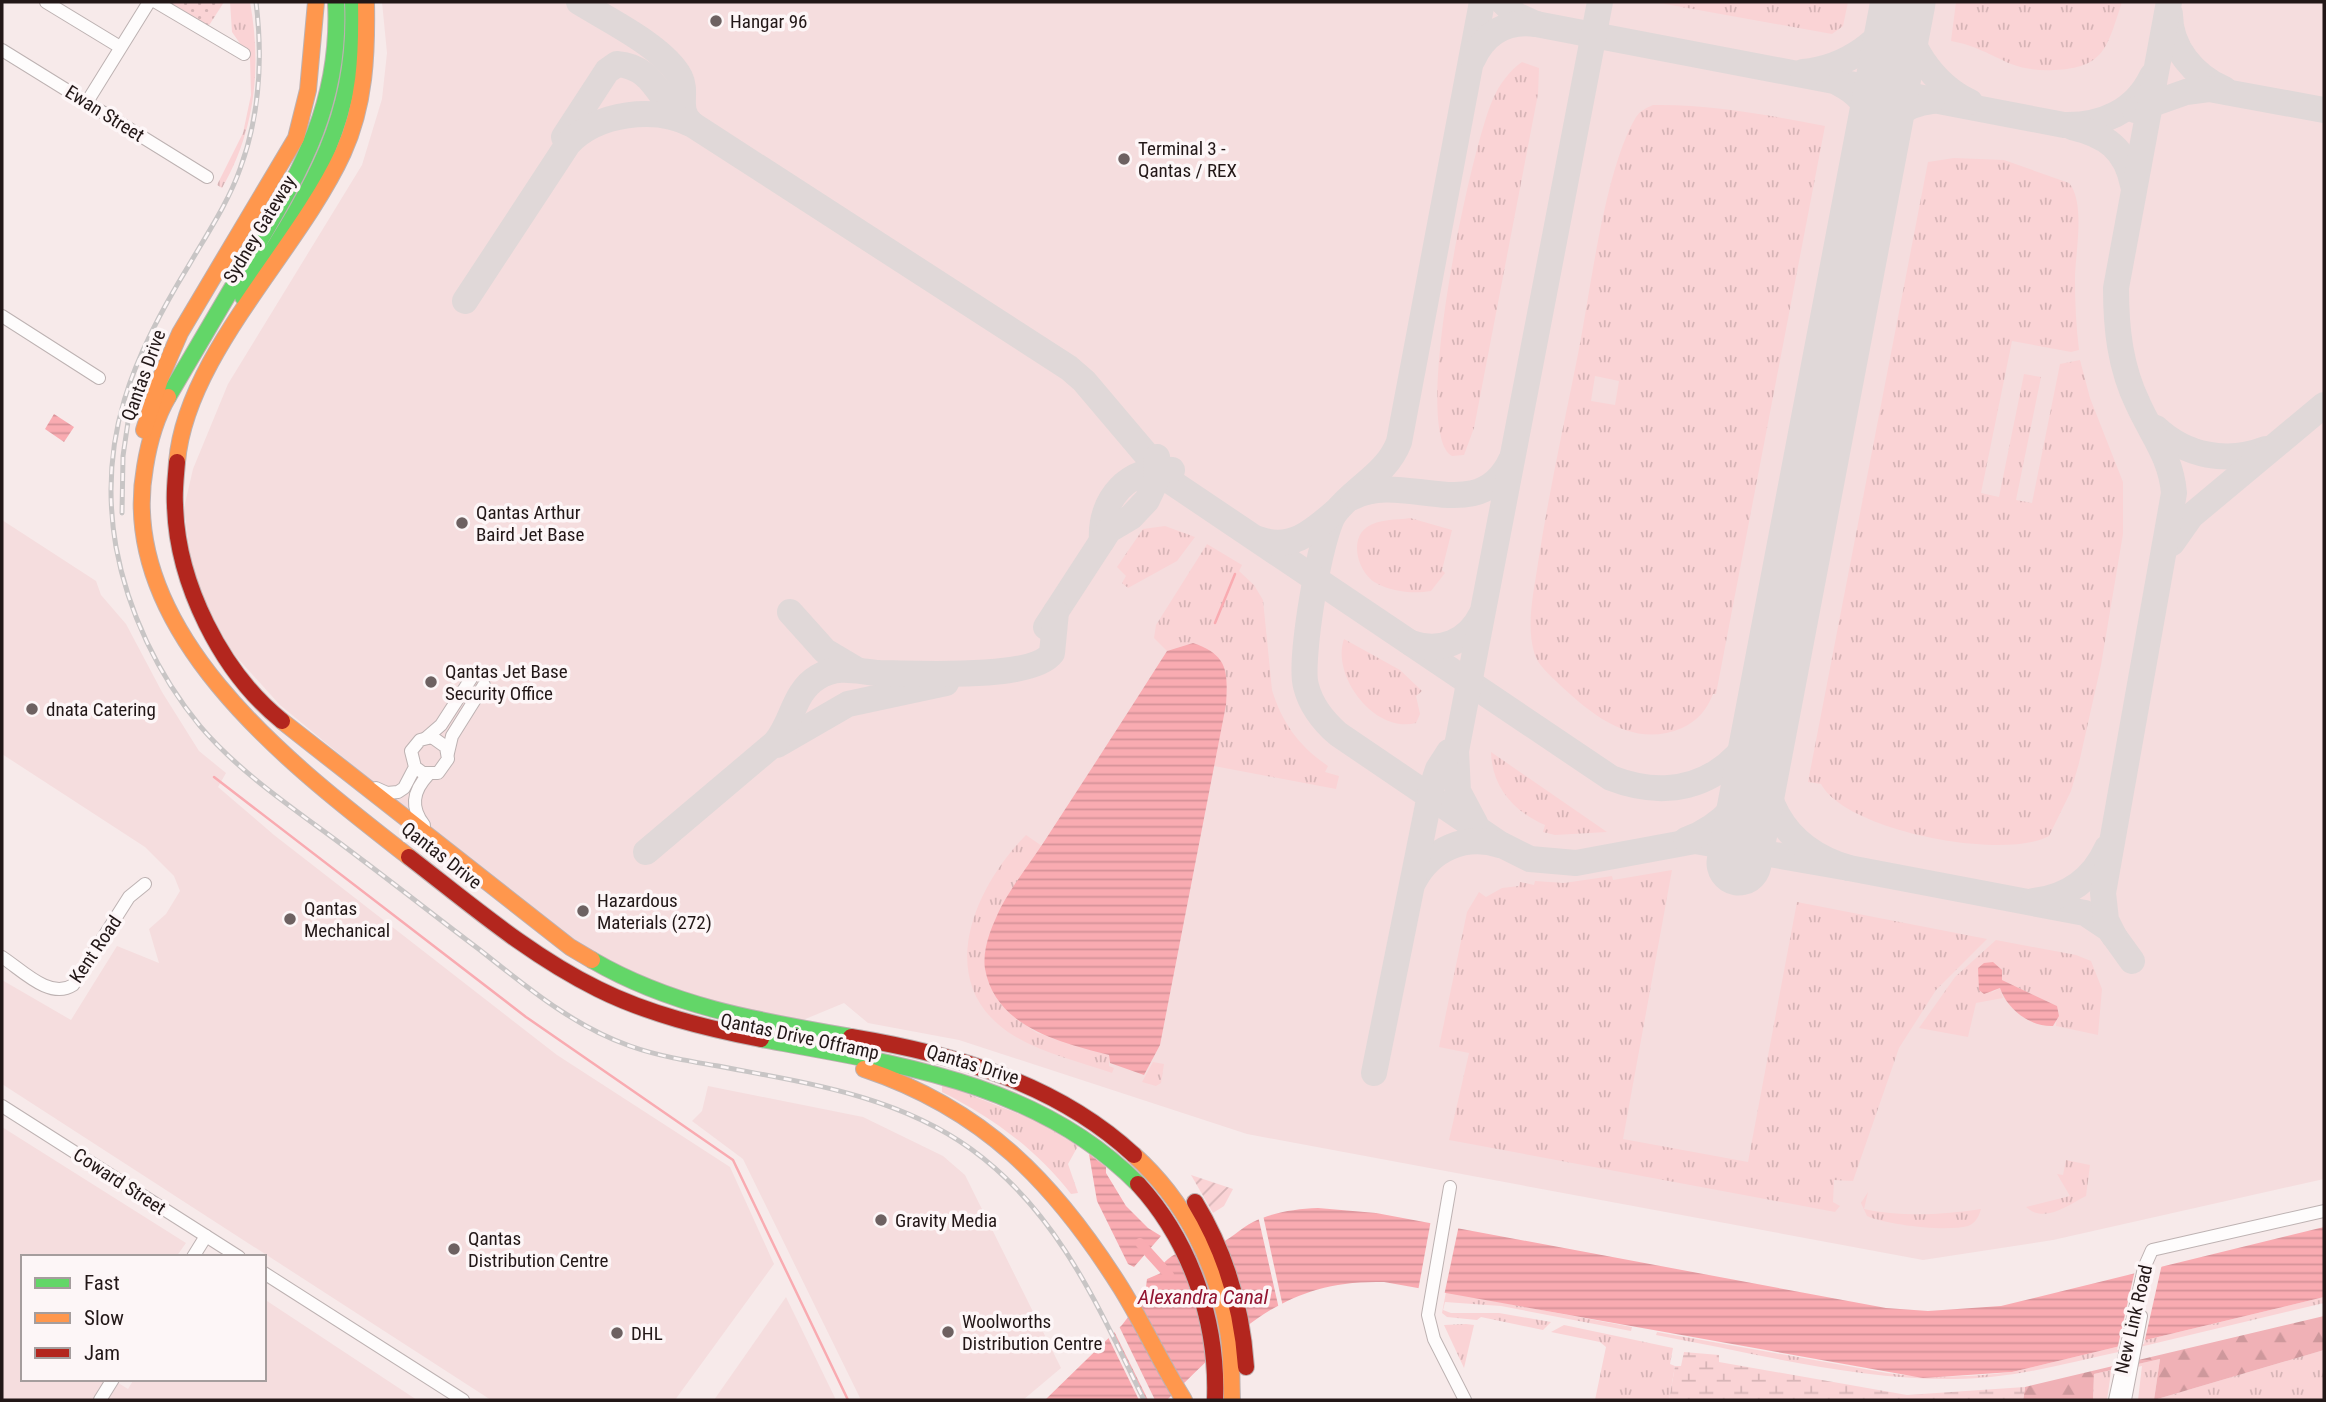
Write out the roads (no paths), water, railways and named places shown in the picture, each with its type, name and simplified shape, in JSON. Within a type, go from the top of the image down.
[{"type":"main road","points":[[140,510],[151,435],[158,414],[301,170],[324,118],[338,48],[336,2]]},
{"type":"main road","name":"Sydney Gateway","points":[[177,469],[179,428],[187,395],[209,350],[303,200],[340,119],[351,80],[356,19],[353,2]]},
{"type":"main road","points":[[177,469],[186,424],[211,363],[329,185],[346,152],[365,86],[369,40],[366,2]]},
{"type":"main road","name":"Qantas Drive","points":[[314,5],[308,90],[296,138],[189,315],[153,398],[140,456],[140,510],[151,562],[167,604],[197,659],[229,703],[329,794],[530,946],[592,986],[665,1016],[1035,1090],[1082,1136],[1129,1172],[1169,1222],[1198,1281],[1209,1322],[1216,1374],[1214,1400]]},
{"type":"main road","name":"Qantas Drive","points":[[177,469],[179,550],[186,580],[204,621],[248,689],[278,718],[570,947],[611,972],[680,1001],[938,1054],[980,1066],[1035,1090],[1102,1127],[1141,1157],[1159,1174],[1184,1210],[1209,1264],[1225,1317],[1231,1349],[1231,1400]]},
{"type":"main road","name":"Qantas Drive Offramp","points":[[530,946],[579,987],[608,1006],[689,1035],[855,1066],[937,1096],[987,1129],[1046,1186],[1083,1230],[1122,1289],[1182,1397]]},
{"type":"main road","points":[[1035,1090],[1100,1108],[1153,1150]]},
{"type":"main road","points":[[1188,1190],[1212,1231],[1230,1280],[1246,1353],[1244,1400]]},
{"type":"street","points":[[46,2],[120,47]]},
{"type":"street","points":[[87,102],[149,2]]},
{"type":"street","points":[[156,2],[244,54]]},
{"type":"street","name":"Ewan Street","points":[[2,50],[207,177]]},
{"type":"street","points":[[2,316],[99,378]]},
{"type":"street","points":[[428,775],[415,767],[411,756],[413,747],[441,725],[470,680],[482,689],[452,736],[445,767],[428,775],[418,787],[414,807],[421,822],[443,846]]},
{"type":"street","points":[[426,738],[443,743],[448,753]]},
{"type":"street","points":[[356,778],[387,793],[398,792],[415,767]]},
{"type":"street","name":"Kent Road","points":[[2,957],[50,989],[65,990],[73,985],[129,897],[145,884]]},
{"type":"street","name":"Coward Street","points":[[2,1105],[236,1255]]},
{"type":"street","points":[[1450,1187],[1428,1315],[1432,1334],[1465,1400]]},
{"type":"street","name":"New Link Road","points":[[2115,1400],[2124,1373],[2148,1268],[2160,1254],[2203,1238],[2324,1210]]},
{"type":"street","points":[[194,1255],[206,1236]]},
{"type":"street","points":[[266,1274],[463,1400]]},
{"type":"street","name":"New Link Road","points":[[2124,1373],[2125,1400]]},
{"type":"street","points":[[100,1400],[112,1381]]},
{"type":"water","points":[[54,414],[74,427],[64,442],[45,429]]},
{"type":"water","points":[[1193,643],[1213,653],[1223,666],[1227,683],[1226,705],[1160,1045],[1144,1075],[1110,1063],[1109,1055],[1052,1038],[1016,1019],[1002,1006],[992,989],[984,961],[991,929],[1001,907],[1167,651]]},
{"type":"water","points":[[1993,962],[2002,970],[2002,980],[2057,1006],[2059,1016],[2053,1026],[2044,1026],[2020,1015],[2008,1003],[2000,988],[1984,994],[1979,990],[1978,968],[1984,963]]},
{"type":"water","points":[[1089,1154],[1106,1167],[1106,1173],[1126,1206],[1148,1228],[1161,1236],[1134,1267],[1128,1264],[1097,1201]]},
{"type":"water","name":"Alexandra Canal","points":[[1318,1208],[1376,1213],[1886,1308],[1928,1311],[2001,1306],[2324,1227],[2324,1297],[2012,1372],[1923,1378],[1384,1282],[1348,1284],[1316,1290],[1262,1315],[1215,1353],[1167,1400],[1045,1400],[1122,1325],[1145,1295],[1147,1279],[1161,1273],[1161,1266],[1168,1259],[1181,1252],[1221,1243],[1248,1225],[1269,1216]]},
{"type":"waterway","points":[[1215,623],[1235,574]]},
{"type":"waterway","points":[[214,777],[526,1017],[733,1160],[848,1400]]},
{"type":"waterway","points":[[1140,1243],[1169,1275]]},
{"type":"railway","points":[[256,2],[258,87],[247,149],[223,206],[151,333],[124,400],[116,434],[111,507],[121,571],[137,619],[171,686],[200,726],[256,780],[533,991],[589,1028],[651,1053],[817,1085],[881,1103],[942,1131],[971,1149],[1002,1174],[1052,1231],[1092,1296],[1144,1400]]},
{"type":"railway","points":[[122,513],[123,456],[129,415]]},
{"type":"place","name":"Hangar 96","points":[[716,21]]},
{"type":"place","name":"Terminal 3 - Qantas / REX","points":[[1124,159]]},
{"type":"place","name":"Qantas Arthur Baird Jet Base","points":[[462,523]]},
{"type":"place","name":"Qantas Jet Base Security Office","points":[[431,682]]},
{"type":"place","name":"dnata Catering","points":[[32,709]]},
{"type":"place","name":"Hazardous Materials (272)","points":[[583,911]]},
{"type":"place","name":"Qantas Mechanical","points":[[290,919]]},
{"type":"place","name":"Gravity Media","points":[[881,1220]]},
{"type":"place","name":"Qantas Distribution Centre","points":[[454,1249]]},
{"type":"place","name":"Woolworths Distribution Centre","points":[[948,1332]]},
{"type":"place","name":"DHL","points":[[617,1333]]}]
